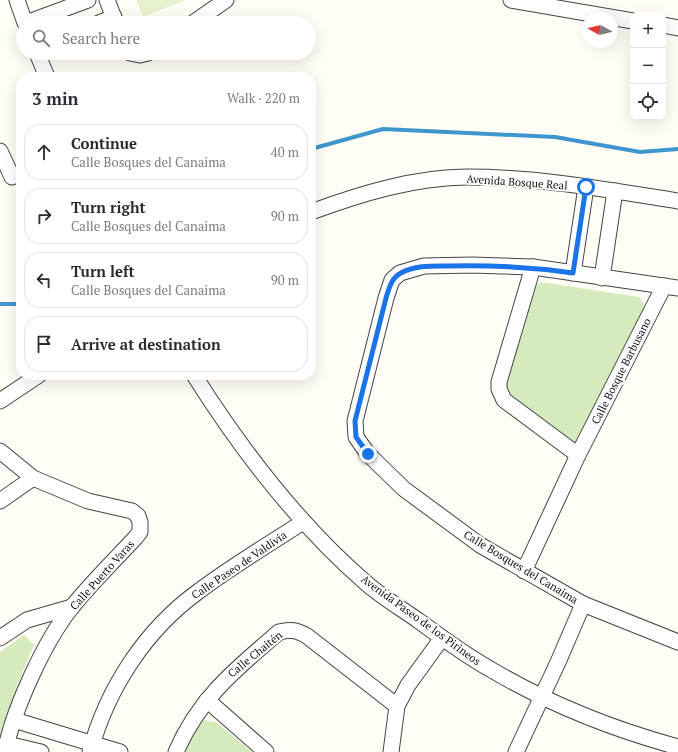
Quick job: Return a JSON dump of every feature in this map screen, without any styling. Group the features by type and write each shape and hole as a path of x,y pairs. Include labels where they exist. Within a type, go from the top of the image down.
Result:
{"street":[{"path":"16,0 22,16"},
{"path":"44,16 88,0"},
{"path":"107,0 113,16"},
{"path":"202,16 226,0"},
{"path":"511,0 577,6 630,20"},
{"path":"666,26 678,28"},
{"path":"40,60 44,72"},
{"path":"0,151 11,178"},
{"name":"Avenida Bosque Real","path":"316,210 378,190 421,182 466,177 513,179 586,187 678,200"},
{"path":"573,273 586,187"},
{"path":"602,278 615,191"},
{"name":"Calle Bosques del Canaima","path":"671,287 533,267 472,265 424,266 400,273 392,280 386,298 355,421 355,430 356,437 362,448 404,489 480,544 583,604 678,642"},
{"path":"533,267 499,382 499,389 504,400 578,455"},
{"name":"Calle Bosque Barbusano","path":"524,571 578,455 671,287"},
{"path":"0,401 32,380"},
{"name":"Avenida Paseo de los Pirineos","path":"197,380 226,426 258,468 303,522 366,584 488,669 540,697 573,712 643,738 678,747"},
{"name":"Calle Puerto Varas","path":"0,451 33,478 88,501 132,510 138,516 140,522 140,532 136,538 72,607 37,665 14,720 6,748"},
{"path":"0,501 33,478"},
{"name":"Calle Paseo de Valdivia","path":"91,748 107,705 122,675 146,641 198,591 303,522"},
{"path":"516,752 540,697 559,660 583,604"},
{"path":"0,638 27,620 72,607"},
{"name":"Calle Chaitén","path":"176,752 183,735 207,700 222,682 279,632 294,630 307,636 397,706"},
{"path":"391,752 397,706 408,685 442,638"},
{"path":"207,700 266,752"},
{"path":"14,720 91,748 120,752"},
{"path":"6,748 41,752"}],"green space":[{"path":"136,0 186,0 146,16 143,16"},
{"path":"541,282 639,297 645,307 579,443 570,445 514,403 507,392 507,381 536,286"},
{"path":"24,635 34,645 18,683 0,734 0,652"},
{"path":"202,720 216,722 252,752 184,752"}],"waterway":[{"path":"316,148 383,129 555,137 640,152 678,149"},
{"path":"0,304 16,304"}],"route":[{"path":"368,454 362,448 356,437 355,421 386,298 392,280 400,273 424,266 472,265 533,267 573,273 586,187"}]}
